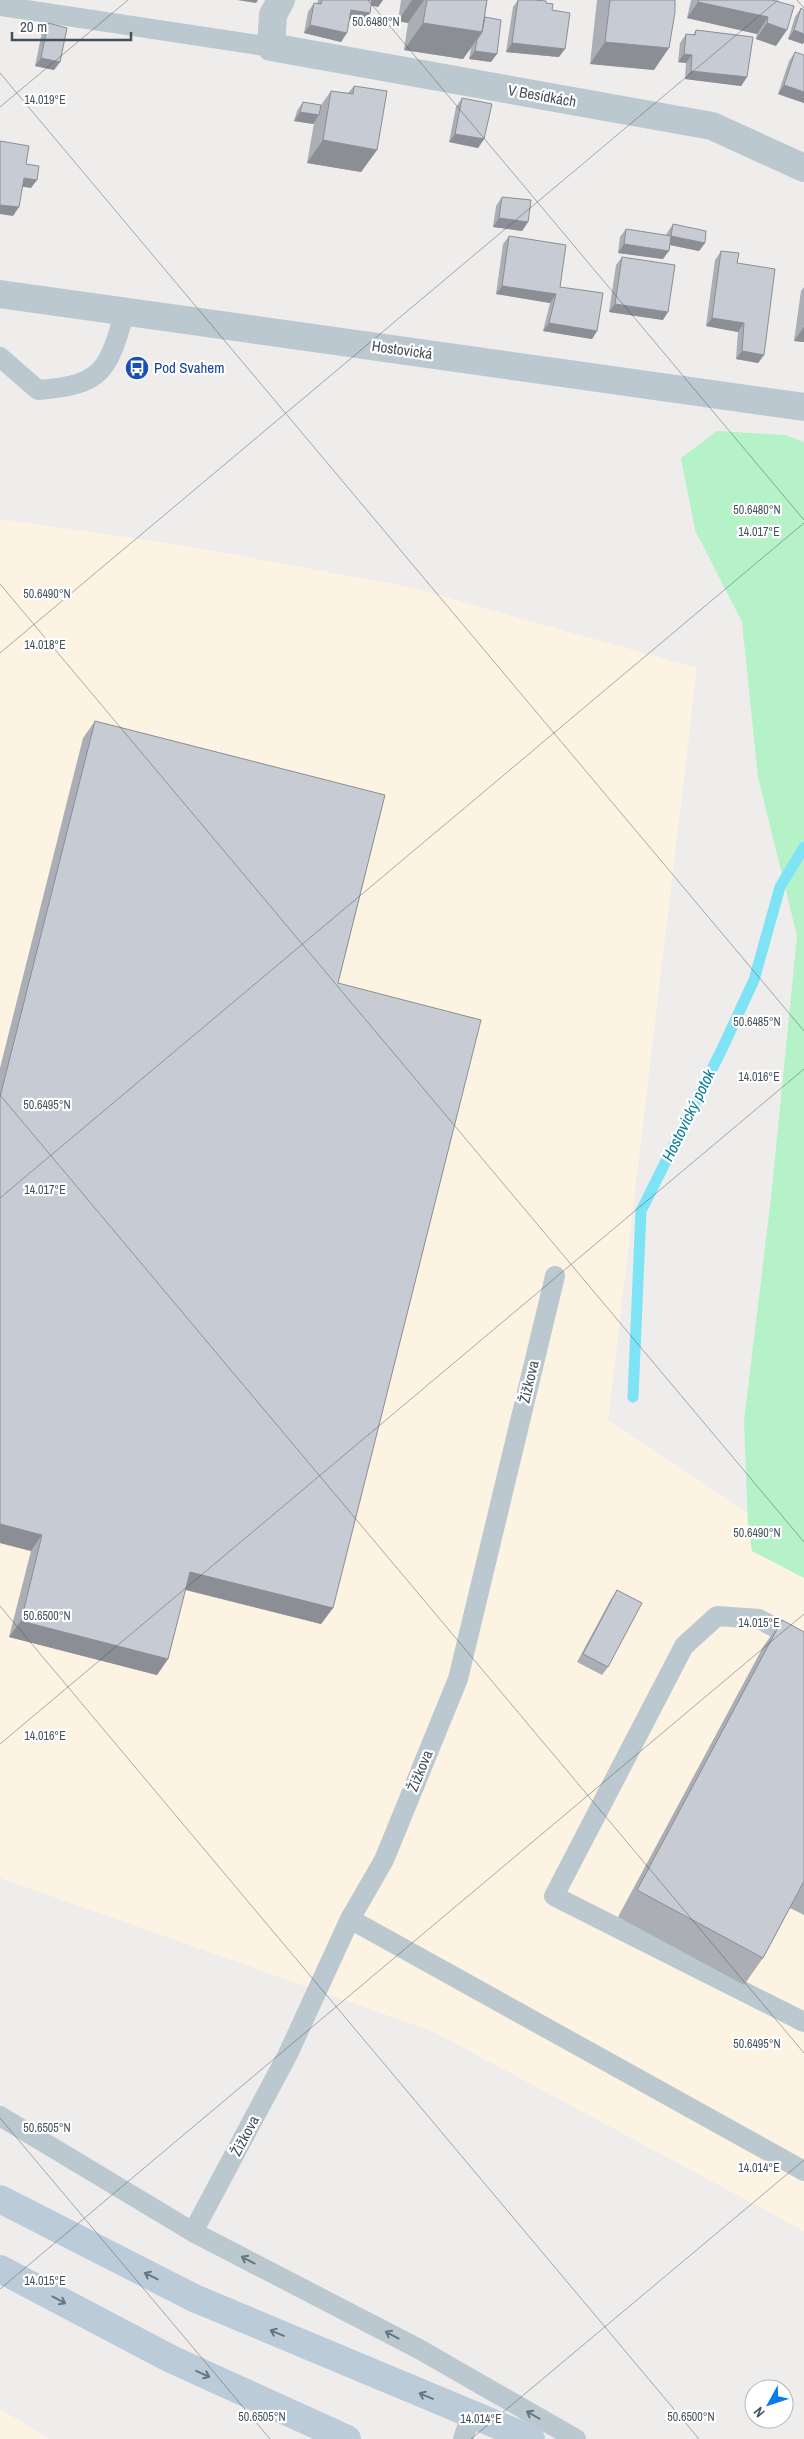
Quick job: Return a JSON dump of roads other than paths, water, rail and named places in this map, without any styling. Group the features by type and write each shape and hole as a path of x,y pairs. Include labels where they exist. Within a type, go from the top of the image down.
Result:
{"main road":[{"path":"0,2199 194,2298 467,2427 531,2439"},
{"path":"0,2269 171,2359 347,2439"}],"street":[{"path":"271,48 274,15 281,0"},
{"name":"V Besídkách","path":"271,48 712,126 804,168"},
{"name":"Hostovická","path":"0,294 804,407"}],"lane":[{"name":"V Besídkách","path":"0,6 271,48"},
{"path":"0,357 38,390 71,387 95,376 113,352 125,311"},
{"name":"Žižkova","path":"193,2232 288,2054 350,1919 384,1860 458,1679 555,1276"},
{"path":"804,1643 759,1619 716,1616 684,1646 554,1896 804,2022"},
{"path":"350,1919 804,2171"},
{"path":"0,2116 193,2232 419,2349 576,2439"}],"waterway":[{"name":"Hostovický potok","path":"633,1397 641,1211 722,1049 754,980 780,887 804,847"}],"place":[{"name":"Pod Svahem","path":"137,368"}]}
